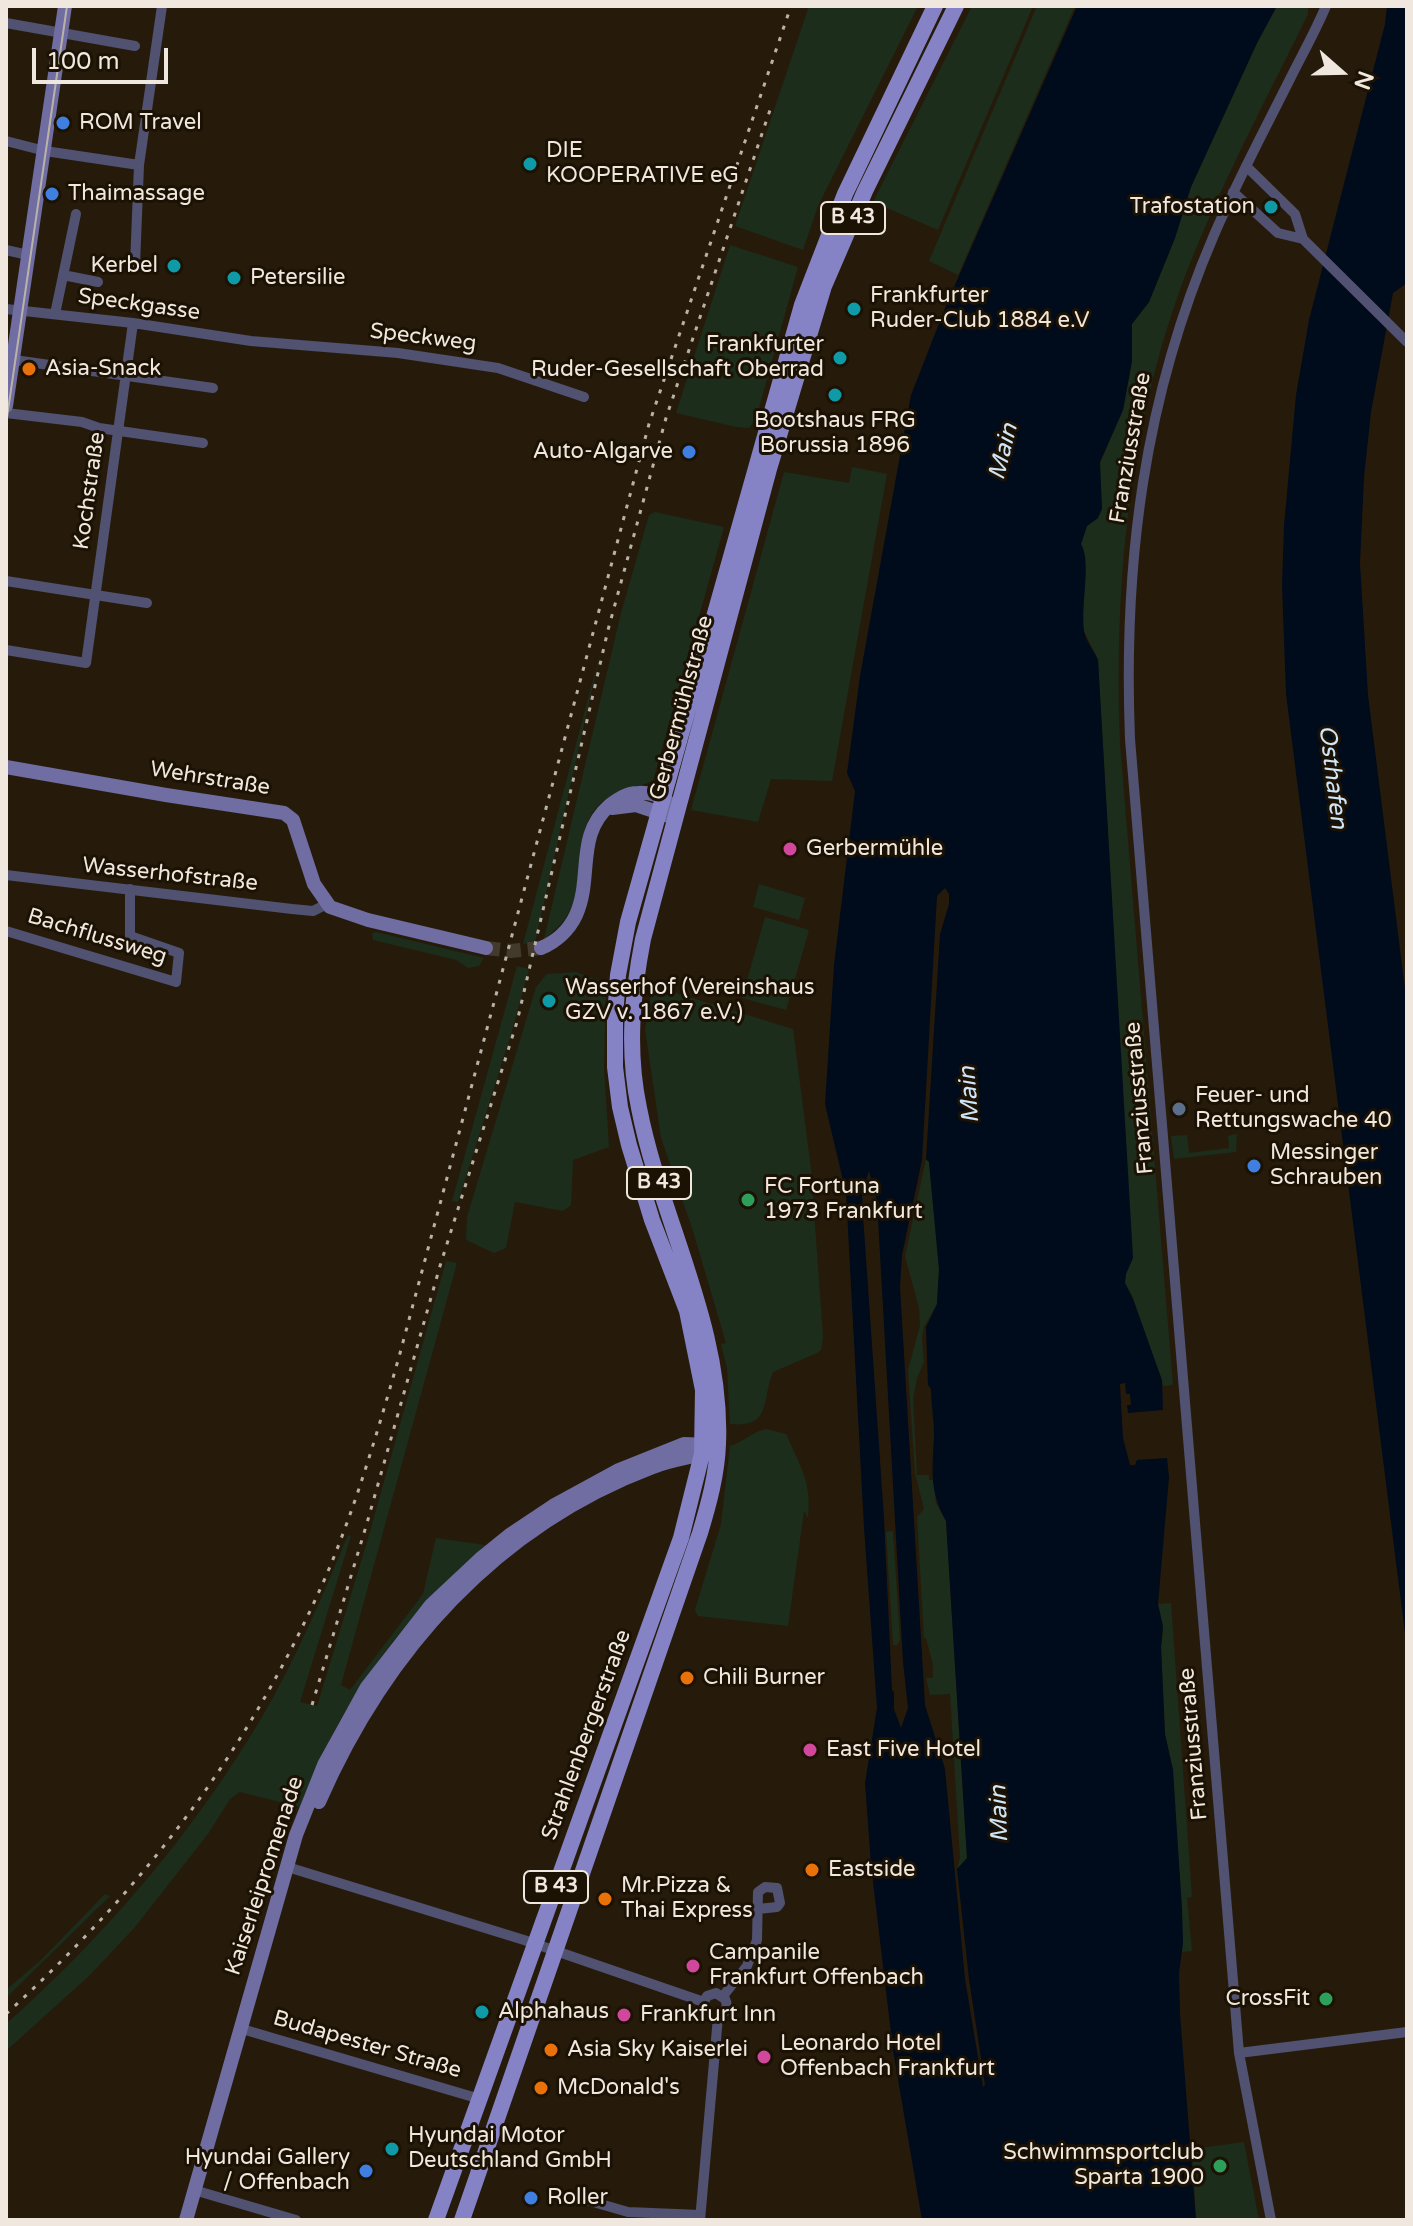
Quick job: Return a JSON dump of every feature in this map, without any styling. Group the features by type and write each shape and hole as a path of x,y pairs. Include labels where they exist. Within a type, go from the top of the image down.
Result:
{"main road":[{"path":"6,406 14,360 14,310 28,255 65,6"},
{"name":"Gerbermühlstraße","path":"708,1448 703,1390 693,1332 652,1220 629,1145 615,1067 616,994 623,948 666,810 770,439 802,305 827,235 935,6"},
{"name":"Gerbermühlstraße","path":"770,439 841,244 956,6"},
{"name":"Wehrstraße","path":"6,767 288,814 293,820 314,884 327,904"},
{"path":"541,948 563,933 576,914 583,890 589,835 604,811 628,805 666,810"},
{"path":"327,904 341,913 486,948"},
{"name":"Kaiserleipromenade","path":"186,2220 242,2029 252,2011 290,1868 345,1743 392,1670 437,1614 491,1563 541,1525 624,1479 708,1448"},
{"name":"Strahlenbergerstraße","path":"436,2220 681,1538 708,1448"},
{"name":"Strahlenbergerstraße","path":"462,2220 700,1533 715,1478 708,1448"},
{"path":"480,2099 493,2105 499,2119"}],"street":[{"path":"135,265 139,165 162,6"},
{"name":"Franziusstraße","path":"1271,2220 1239,2053 1131,754 1128,657 1136,529 1155,413 1184,309 1233,192 1250,169 1326,6"},
{"path":"6,23 135,46"},
{"path":"6,141 43,151 139,165"},
{"path":"1250,169 1295,214 1303,239 1407,342"},
{"path":"1233,192 1278,233 1303,239"},
{"path":"55,314 76,214"},
{"path":"6,250 28,255"},
{"path":"63,275 98,282"},
{"name":"Speckgasse","path":"14,310 133,323 251,341"},
{"name":"Kochstraße","path":"6,650 86,663 133,323"},
{"name":"Speckweg","path":"251,341 398,353 498,368 584,397"},
{"path":"14,360 213,388"},
{"path":"6,413 82,422 119,431 203,443"},
{"path":"6,581 147,603"},
{"name":"Wasserhofstraße","path":"6,875 313,911 327,904"},
{"name":"Bachflussweg","path":"6,931 176,982 179,953 130,936 130,889"},
{"path":"290,1868 556,1950 704,2002"},
{"path":"723,1996 747,1966 754,1949 758,1909"},
{"path":"704,2002 712,1994 723,1996"},
{"path":"704,2002 707,2014 718,2017 725,2013 727,2006 723,1996"},
{"path":"583,2199 628,2212 700,2218 718,2017"},
{"name":"Budapester Straße","path":"242,2029 480,2099"},
{"path":"1239,2053 1407,2032"},
{"path":"194,2190 296,2220"}],"green space":[{"path":"809,6 918,6 818,206 803,250 735,226"},
{"path":"972,6 1033,6 938,230 873,202"},
{"path":"1037,6 1075,6 958,275 929,261"},
{"path":"1277,6 1308,6 1308,14 1221,191 1176,301 1159,354 1135,464 1122,576 1120,744 1173,1385 1163,1386 1132,1295 1125,1283 1113,923 1098,660 1084,631 1081,544 1087,526 1098,518 1100,463 1123,410 1132,361 1132,324 1149,302 1175,238 1191,187"},
{"path":"730,245 798,267 756,419 749,428 676,413"},
{"path":"852,467 887,474 832,781 771,779 758,822 691,810 784,472 849,483"},
{"path":"655,512 724,527 653,781 613,794 592,814 582,841 575,898 564,920 544,939 621,613 649,515"},
{"path":"601,650 535,942 523,944"},
{"path":"759,884 805,898 799,920 753,907"},
{"path":"765,917 809,930 786,1010 742,998"},
{"path":"372,933 484,958 479,966 468,968 456,960 373,940"},
{"path":"517,966 529,969 512,1031 458,1202 452,1201"},
{"path":"576,972 606,983 604,1067 609,1147 573,1160 571,1205 563,1211 515,1202 506,1248 494,1253 466,1240 467,1217 536,987 547,974"},
{"name":"FC Fortuna 1973 Frankfurt","path":"653,986 793,1029 811,1169 823,1337 821,1350 817,1353 773,1372 763,1410 753,1422 730,1424 727,1368 721,1344 726,1343 661,1138 645,1029"},
{"path":"1237,1134 1236,1152 1174,1159 1171,1136 1187,1135 1189,1153 1229,1148 1228,1136"},
{"path":"926,1159 929,1162 939,1269 937,1304 924,1327 924,1362 913,1399 917,1475 929,1475 929,1480 933,1480 936,1503 946,1521 967,1858 957,1869 960,1858 950,1694 930,1695 926,1678 933,1678 933,1665 924,1638 917,1517 924,1509 915,1473 908,1370 920,1326 919,1308 905,1256"},
{"path":"446,1261 457,1263 341,1685 350,1690 423,1594 436,1538 485,1545 425,1604 376,1664 335,1730 300,1807 240,1792 230,1799 208,1834 135,1927 91,1974 6,2051 6,2024 113,1918 177,1841 236,1760 286,1673 348,1535 351,1536 300,1702 317,1706"},
{"path":"766,1429 786,1434 804,1474 808,1494 808,1518 804,1511 788,1626 698,1616 695,1610 721,1524 730,1446"},
{"path":"893,1531 900,1640 897,1645 893,1645 886,1532"},
{"path":"1171,1603 1192,1897 1187,1898 1192,1951 1182,1952 1173,1770 1165,1734 1163,1632 1158,1604"},
{"path":"105,1894 110,1896 6,1998 6,1990 41,1960"},
{"name":"Schwimmsportclub Sparta 1900","path":"1244,2142 1259,2220 1196,2220 1192,2149"}],"water":[{"name":"Main","path":"1077,6 1277,6 1191,187 1175,238 1149,302 1132,324 1132,361 1123,410 1100,462 1102,509 1098,518 1087,526 1081,544 1086,562 1084,631 1098,660 1133,1258 1125,1283 1162,1380 1163,1410 1128,1413 1130,1394 1126,1394 1125,1383 1120,1384 1123,1438 1130,1465 1135,1465 1137,1460 1167,1458 1169,1477 1158,1604 1163,1626 1165,1734 1173,1770 1182,1909 1180,2014 1196,2220 922,2220 893,2050 871,1865 865,1783 877,1708 846,1193 825,1104 834,965 855,791 847,773 860,676 911,395 947,303","holes":["945,888 949,894 949,904 940,934 926,1159 929,1162 939,1269 937,1304 926,1327 928,1385 931,1389 934,1428 933,1478 936,1499 946,1521 967,1858 957,1869 983,2087 965,1979 945,1769 925,1705 900,1287 902,1255 922,1160 937,896","869,1171 877,1201 908,1708 901,1728 894,1709 892,1690 884,1518 863,1215 862,1193"]},
{"name":"Osthafen","path":"1387,6 1407,6 1407,283 1393,293 1371,412 1360,563 1368,695 1407,1005 1407,1649 1286,694 1282,586 1284,525 1296,395 1309,320"}],"tunnel":[{"path":"486,948 511,951 541,948"}],"tram line":[{"path":"6,424 67,6"}],"railway":[{"path":"6,2014 104,1916 190,1812 263,1700 296,1639 337,1549 366,1468 399,1357 649,424 791,6"},
{"path":"312,1705 440,1266 517,1022 608,630 666,418 770,110"}],"place":[{"name":"ROM Travel","path":"63,123"},
{"name":"DIE KOOPERATIVE eG","path":"530,164"},
{"name":"Thaimassage","path":"52,194"},
{"name":"Trafostation","path":"1271,207"},
{"name":"Kerbel","path":"174,266"},
{"name":"Petersilie","path":"234,278"},
{"name":"Frankfurter Ruder-Club 1884 e.V","path":"854,309"},
{"name":"Frankfurter Ruder-Gesellschaft Oberrad","path":"840,358"},
{"name":"Asia-Snack","path":"29,369"},
{"name":"Bootshaus FRG Borussia 1896","path":"835,395"},
{"name":"Auto-Algarve","path":"689,452"},
{"name":"Gerbermühle","path":"790,849"},
{"name":"Wasserhof (Vereinshaus GZV v. 1867 e.V.)","path":"549,1001"},
{"name":"Feuer- und Rettungswache 40","path":"1179,1109"},
{"name":"Messinger Schrauben","path":"1254,1166"},
{"name":"FC Fortuna 1973 Frankfurt","path":"748,1200"},
{"name":"Chili Burner","path":"687,1678"},
{"name":"East Five Hotel","path":"810,1750"},
{"name":"Eastside","path":"812,1870"},
{"name":"Mr.Pizza & Thai Express","path":"605,1899"},
{"name":"Campanile Frankfurt Offenbach","path":"693,1966"},
{"name":"CrossFit","path":"1326,1999"},
{"name":"Alphahaus","path":"482,2012"},
{"name":"Frankfurt Inn","path":"624,2015"},
{"name":"Asia Sky Kaiserlei","path":"551,2050"},
{"name":"Leonardo Hotel Offenbach Frankfurt","path":"764,2057"},
{"name":"McDonald's","path":"541,2088"},
{"name":"Hyundai Motor Deutschland GmbH","path":"392,2149"},
{"name":"Schwimmsportclub Sparta 1900","path":"1220,2166"},
{"name":"Hyundai Gallery / Offenbach","path":"366,2171"},
{"name":"Roller","path":"531,2198"}]}
